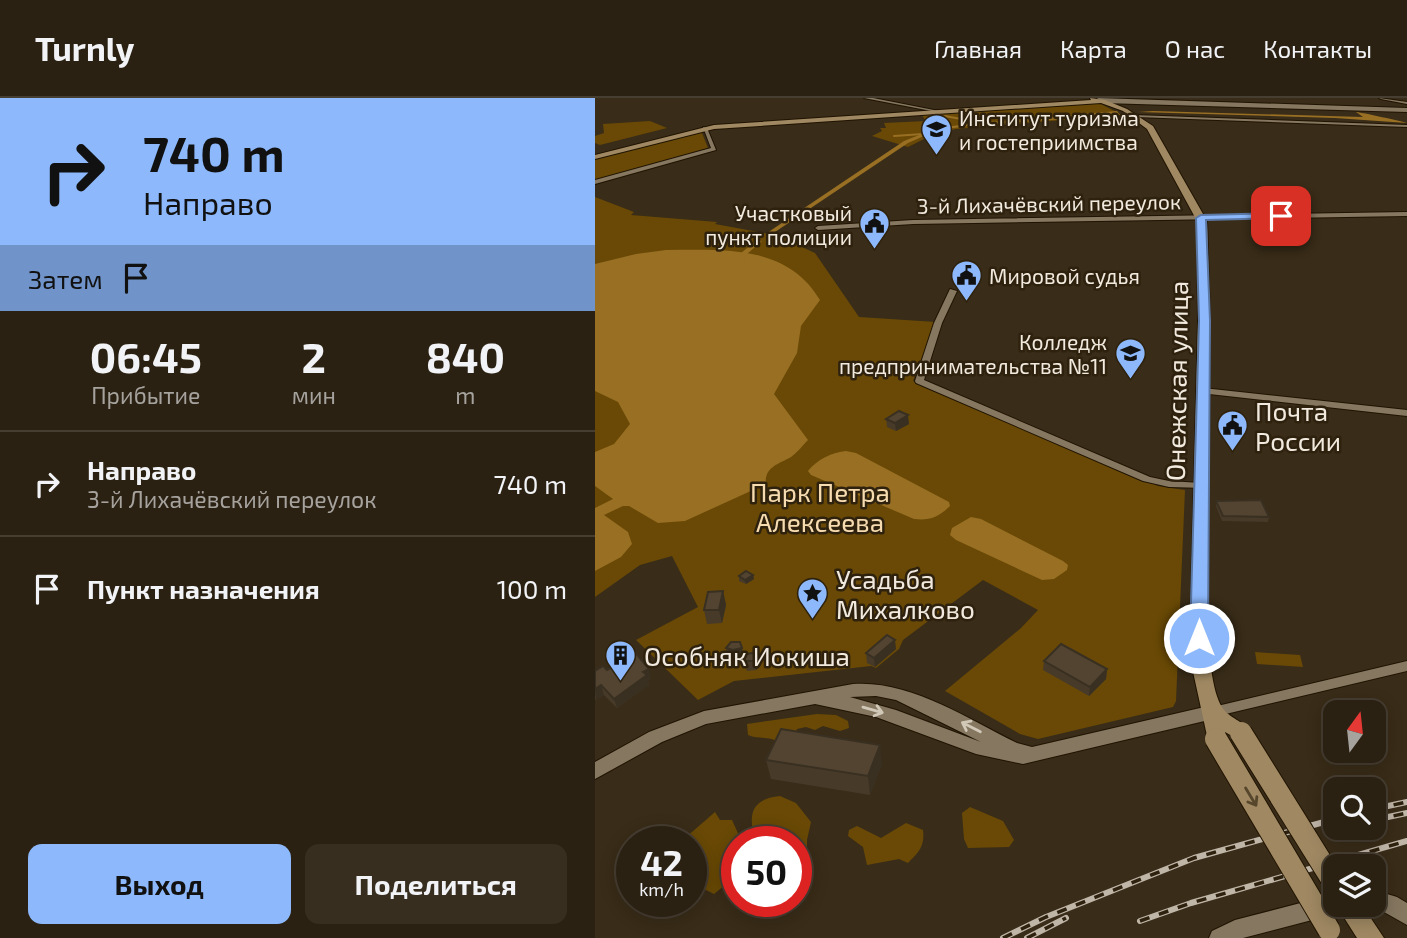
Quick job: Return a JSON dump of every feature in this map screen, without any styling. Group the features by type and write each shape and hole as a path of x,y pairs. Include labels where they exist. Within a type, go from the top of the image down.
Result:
{"main road":[{"name":"Онежская улица","path":"1093,98 1102,99 1136,116 1150,128 1201,218 1204,321 1199,647 1205,690 1213,712 1216,739 1332,935"},
{"path":"595,157 705,128 1102,99"},
{"path":"1213,712 1241,733 1323,865"}],"street":[{"path":"866,98 942,112"},
{"path":"1381,98 1407,103"},
{"path":"1102,99 1407,110"},
{"path":"1136,116 1407,126"},
{"path":"595,182 714,149 705,128"},
{"path":"1392,214 1407,209"},
{"name":"3-й Лихачёвский переулок","path":"818,228 913,222 1407,214"},
{"path":"953,291 940,312 939,325 919,381 1147,479 1169,484 1201,486"},
{"path":"1203,391 1407,413"},
{"path":"595,771 641,743 683,724 722,713 806,700 838,701 878,711 996,754 1033,755 1407,666"},
{"path":"1386,903 1407,915"},
{"path":"1220,938 1235,930 1323,907"}],"green space":[{"path":"1101,104 1122,115 956,129 934,134 908,147 872,136 882,131 880,128 886,128 884,123 926,121 921,114"},
{"path":"650,121 667,128 600,145 595,143 595,136 604,133 603,124"},
{"path":"702,133 708,148 595,181 595,158"},
{"name":"Парк Петра Алексеева","path":"595,197 634,212 631,215 717,222 715,224 791,238 789,241 815,253 859,317 936,322 913,381 1158,486 1185,490 1176,701 1173,707 1038,739 1020,734 945,691 1021,628 1038,610 983,580 903,640 899,649 876,668 871,666 734,681 698,700 636,640 698,607 672,556 640,565 595,597"},
{"path":"1255,652 1300,655 1303,667 1257,664"},
{"path":"817,714 836,715 848,721 849,728 840,731 823,726 815,730 806,727 797,729 795,736 781,744 748,735 747,724"},
{"path":"780,796 796,803 811,822 810,826 752,826 753,811 762,801"},
{"path":"970,807 1003,821 1014,840 1009,847 968,848 964,839 962,813"},
{"path":"715,812 720,820 732,820 735,826 721,826 721,888 714,894 707,890 707,826 698,826"},
{"path":"906,823 923,830 920,848 908,863 899,859 867,865 863,847 848,836 849,830 857,826 881,838"}],"shaded area":[{"path":"1138,112 1363,117 1356,112 1407,123"},
{"path":"666,250 731,251 772,260 790,269 806,282 820,300 801,326 797,353 774,394 808,440 793,455 770,470 766,484 685,521 658,523 629,506 604,515 628,532 632,544 621,557 595,571 595,508 613,499 595,486 595,452 614,444 630,424 618,402 595,391 595,264"},
{"path":"846,451 856,453 949,502 950,506 933,517 914,519 811,475 808,471 825,457"},
{"path":"971,517 981,519 1063,561 1068,565 1067,570 1054,579 1042,580 950,535 952,528"}],"building":[{"path":"899,411 908,415 895,423 886,419"},
{"path":"1261,500 1269,517 1223,516 1216,501"},
{"path":"746,571 753,575 745,580 739,576"},
{"path":"723,591 719,610 704,610 708,592"},
{"path":"887,635 895,640 874,658 866,653"},
{"path":"731,642 740,642 742,648 726,648"},
{"path":"1061,644 1107,669 1090,687 1044,661"},
{"name":"Особняк Иокиша","path":"625,646 631,652 634,651 649,669 643,672 647,675 614,699 601,685 595,689 595,671 603,666 607,670 620,663 611,654"},
{"path":"743,655 759,655 754,661 745,661"},
{"path":"781,729 880,745 868,776 766,760"}],"waterway":[{"path":"983,123 1117,113"},
{"path":"934,114 983,123"},
{"path":"770,233 906,142 937,129 983,123"},
{"path":"894,136 923,134"},
{"path":"741,265 744,253 759,241"}],"railway":[{"path":"1386,806 1407,802"},
{"path":"1386,817 1407,813"},
{"path":"1003,938 1046,917 1194,858 1323,822"},
{"path":"1140,921 1191,903 1407,841"},
{"path":"1027,938 1066,918"}],"place":[{"name":"Институт туризма и гостеприимства","path":"936,156"},
{"name":"Участковый пункт полиции","path":"875,251"},
{"name":"Мировой судья","path":"966,302"},
{"name":"Колледж предпринимательства №11","path":"1130,380"},
{"name":"Почта России","path":"1232,452"},
{"name":"Усадьба Михалково","path":"813,620"},
{"name":"Особняк Иокиша","path":"621,682"}],"route":[{"path":"1199,638 1204,321 1201,218 1281,216"}]}
